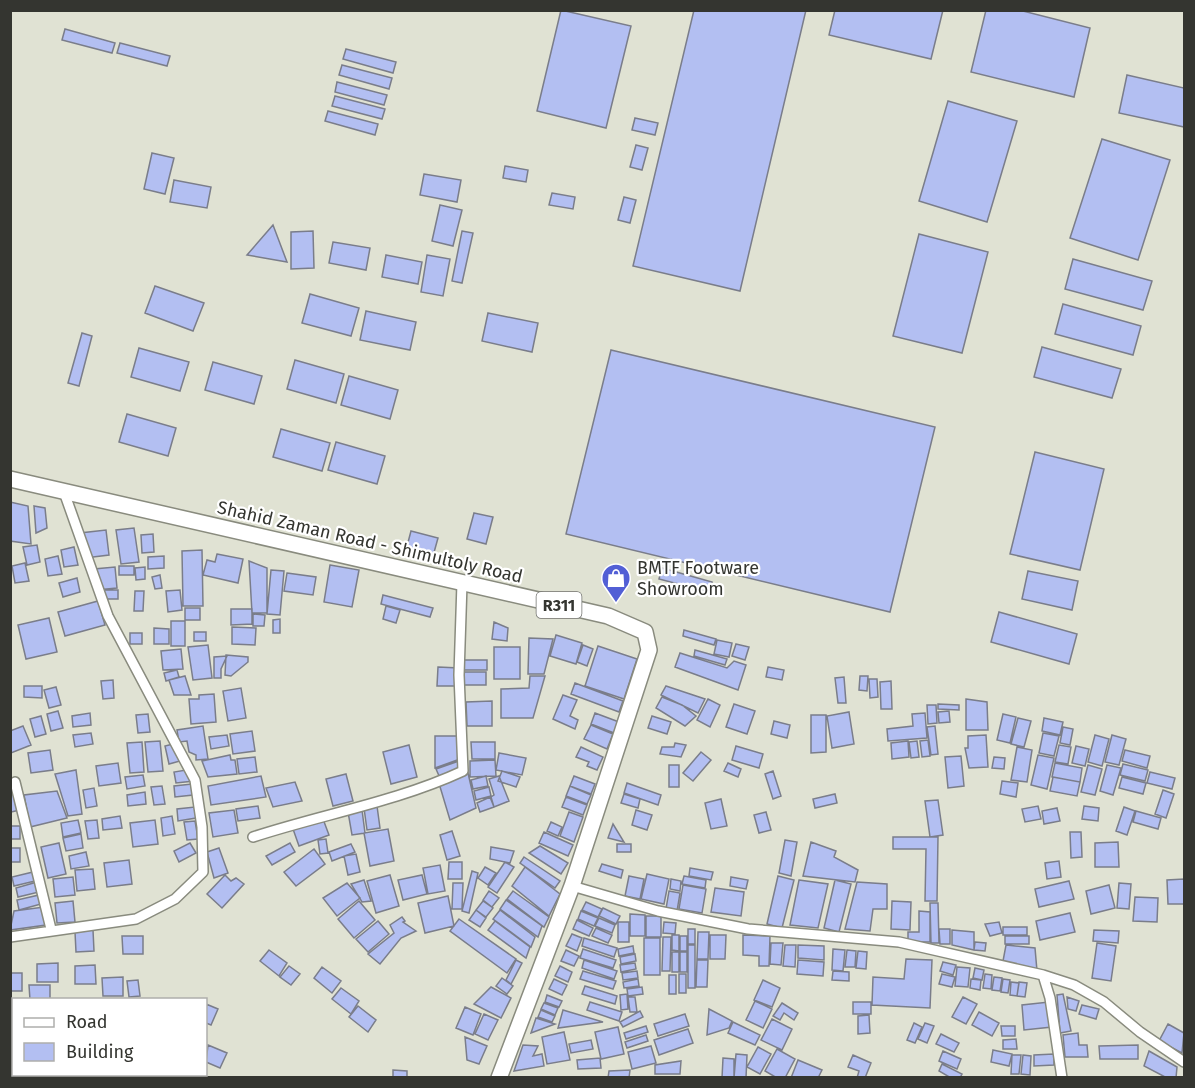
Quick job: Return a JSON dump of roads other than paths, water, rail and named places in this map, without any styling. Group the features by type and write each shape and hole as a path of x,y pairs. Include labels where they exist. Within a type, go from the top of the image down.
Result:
{"main road":[{"name":"Shahid Zaman Road - Shimultoly Road","path":"10,479 624,621 645,632 649,650 572,885 498,1077"}],"street":[{"path":"10,937 51,929 136,919 175,899 203,872 202,827 195,780 108,616 64,492"},
{"path":"253,837 311,818 427,788 463,771 459,675 462,583"},
{"path":"15,782 51,929"},
{"path":"572,885 658,911 748,929 899,942 1043,975 1074,985 1104,1002 1140,1032 1185,1062"},
{"path":"1043,975 1050,998 1062,1077"}],"place":[{"name":"BMTF Footware Showroom","path":"616,604"}]}
